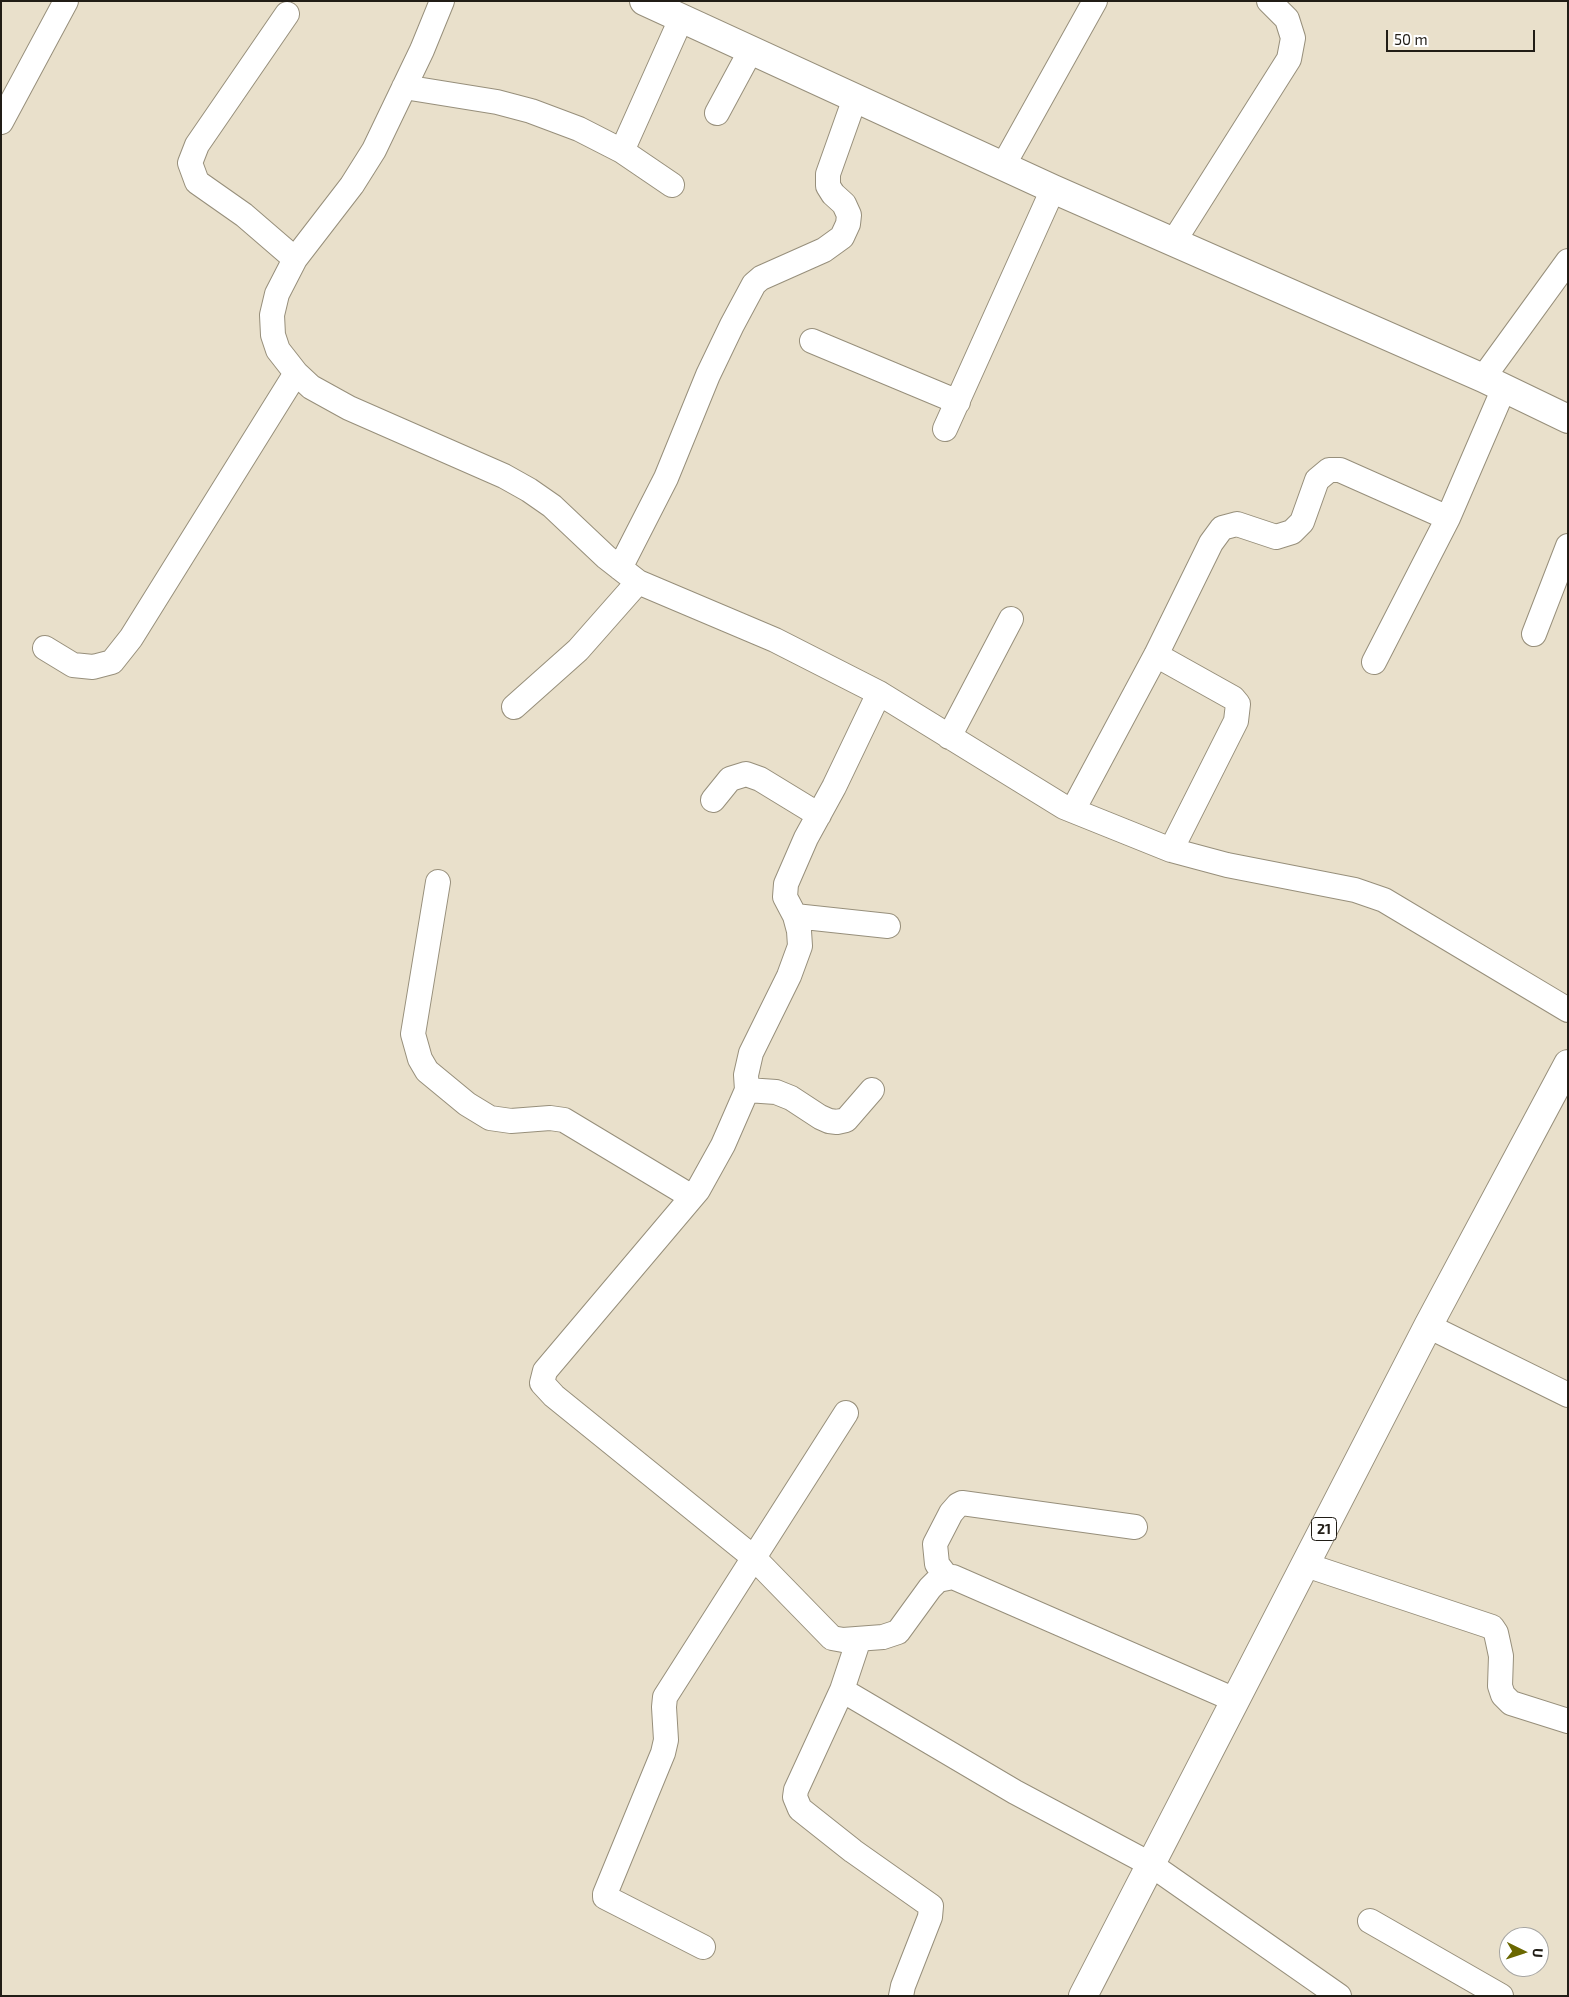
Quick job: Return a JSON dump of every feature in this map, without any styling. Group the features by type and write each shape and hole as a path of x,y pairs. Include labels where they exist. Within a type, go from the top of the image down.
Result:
{"main road":[{"path":"644,1 1003,166 1174,240 1493,383 1568,419"},
{"name":"21","path":"1083,1996 1428,1326 1568,1064"}],"street":[{"path":"1,122 66,1"},
{"path":"442,1 374,150 352,185 295,258 277,294 272,315 273,336 278,350 296,373 311,387 349,408 504,476 552,506 606,557 629,575 775,640 879,693 1064,807 1171,850 1227,865 1355,890 1384,900 1568,1010"},
{"path":"1003,166 1095,1"},
{"path":"1174,240 1289,59 1293,38 1287,19 1269,1"},
{"path":"287,14 197,145 190,163 197,182 244,215 295,258"},
{"path":"622,151 682,19"},
{"path":"717,113 751,50"},
{"path":"404,87 497,102 531,111 579,129 622,151 672,185"},
{"path":"514,707 578,650 629,575 708,375 754,284 761,278 824,250 842,237 848,224 849,215 844,204 833,194 828,186 828,174 855,98"},
{"path":"945,429 1052,188"},
{"path":"1374,662 1448,518 1493,383 1568,261"},
{"path":"812,341 958,402"},
{"path":"45,648 73,665 93,666 112,662 131,638 296,373"},
{"path":"1073,810 1156,655 1211,543 1222,528 1237,524 1276,537 1292,532 1302,522 1317,480 1329,470 1340,470 1448,518"},
{"path":"1534,634 1568,546"},
{"path":"949,737 1010,619"},
{"path":"1156,655 1233,698 1238,704 1236,721 1171,850"},
{"path":"879,693 834,787 806,838 786,884 785,897 795,916 800,946 797,958 751,1053 746,1075 746,1090 722,1145 692,1198 545,1371 542,1383 554,1396 754,1557 832,1638 843,1640 882,1637 898,1632 938,1580 946,1577 960,1579 1235,1700"},
{"path":"713,800 730,779 746,774 760,779 819,815"},
{"path":"438,882 414,1034 420,1059 427,1071 467,1104 490,1118 511,1121 550,1118 564,1120 692,1198"},
{"path":"795,916 888,926"},
{"path":"746,1090 776,1092 791,1098 828,1121 837,1122 846,1120 872,1090"},
{"path":"1428,1326 1568,1394"},
{"path":"703,1948 605,1897 605,1894 663,1753 666,1740 665,1697 846,1413"},
{"path":"946,1577 937,1564 935,1544 951,1513 962,1503 1134,1527"},
{"path":"1306,1565 1492,1627 1498,1642 1500,1686 1503,1695 1511,1703 1568,1721"},
{"path":"859,1639 842,1690 796,1790 795,1797 800,1810 853,1851 931,1906 930,1918 903,1986 901,1996"},
{"path":"842,1690 1015,1792 1150,1864 1339,1996"},
{"path":"1370,1921 1501,1996"}]}
